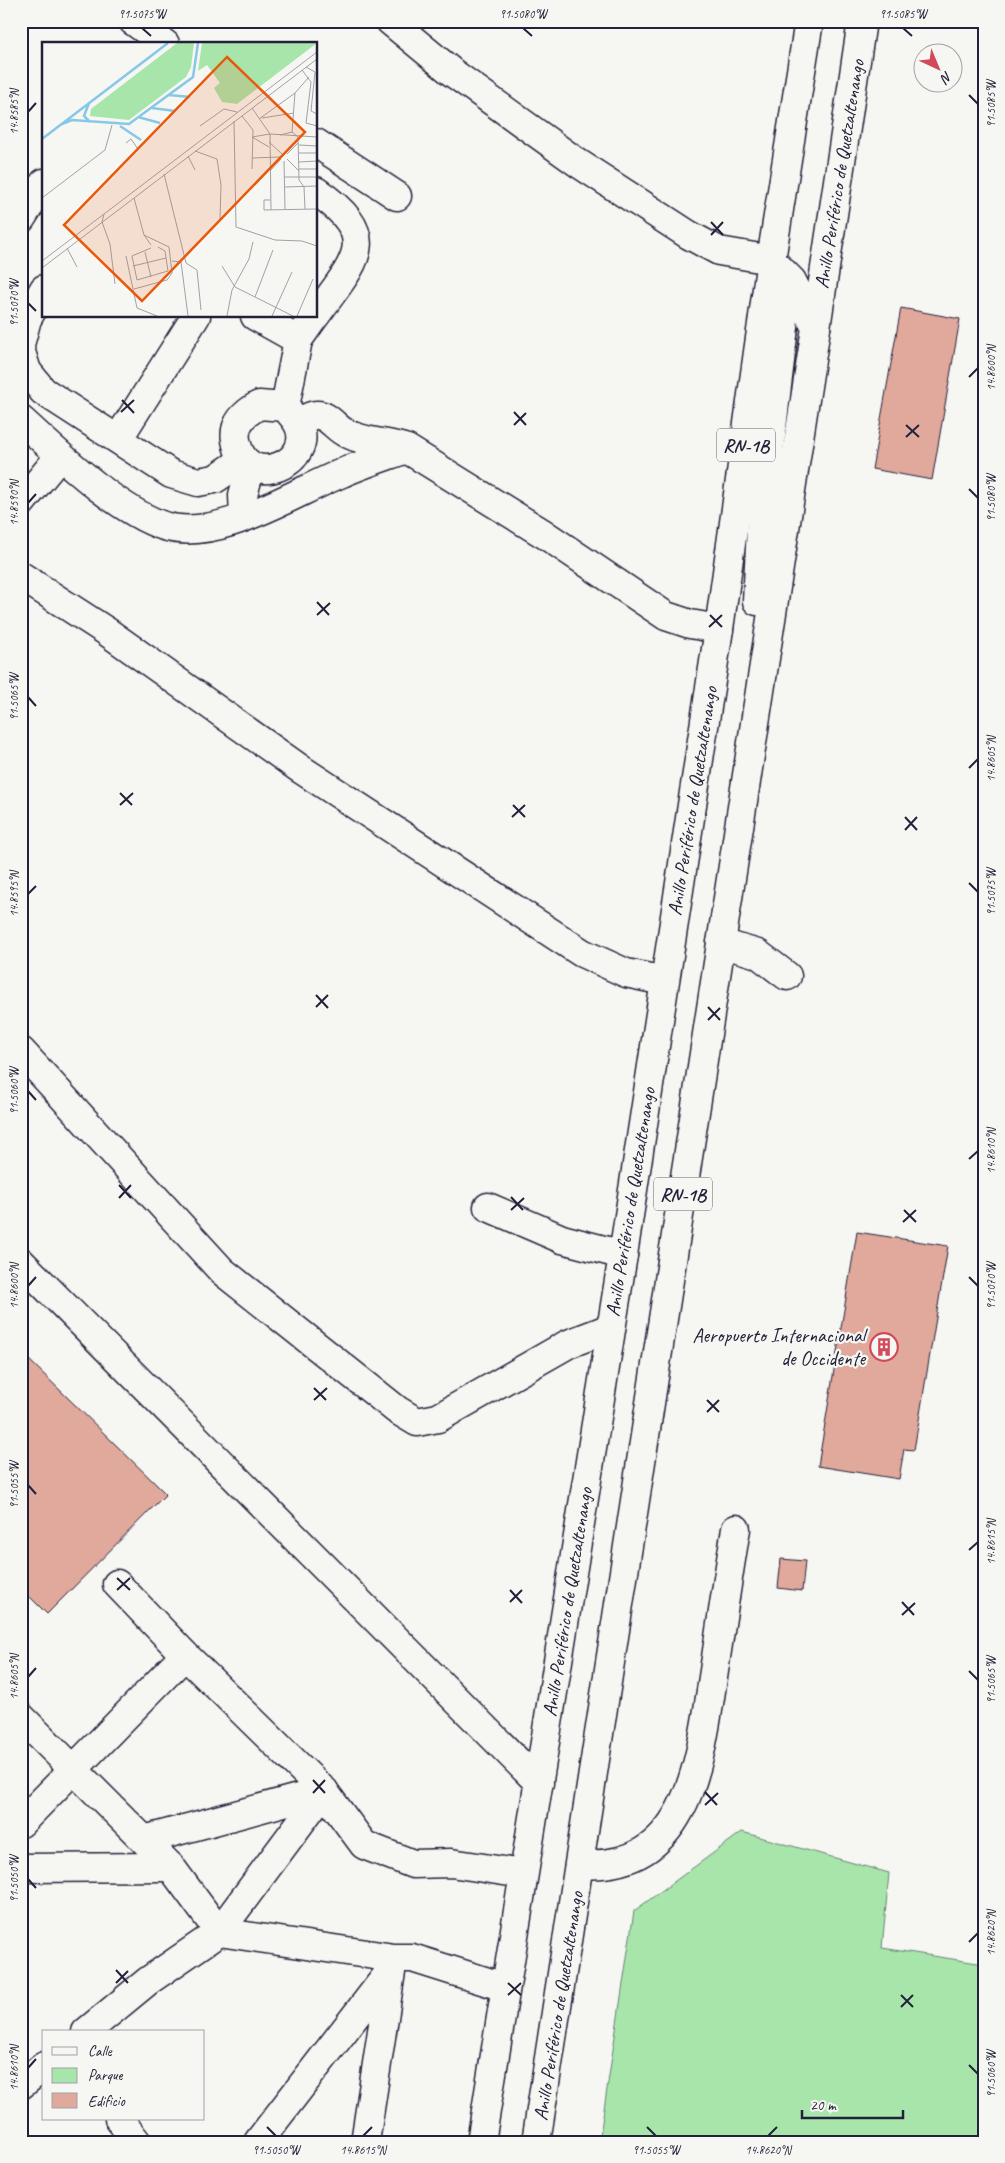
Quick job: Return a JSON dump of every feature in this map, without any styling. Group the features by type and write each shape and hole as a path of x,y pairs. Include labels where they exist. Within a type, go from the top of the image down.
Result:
{"main road":[{"path":"390,21 454,73 570,157 689,236 718,250 771,260 784,327 762,511 757,598 766,642"},
{"name":"Anillo Periférico de Quetzaltenango","path":"481,2142 504,1987 539,1783 623,1255 719,629 771,260 809,21"},
{"name":"Anillo Periférico de Quetzaltenango","path":"536,2142 862,21"},
{"path":"132,29 161,42"},
{"path":"318,144 397,196"},
{"path":"21,219 42,186"},
{"path":"318,193 349,218 358,238 358,250 318,313"},
{"name":"Anillo Periférico de Quetzaltenango","path":"771,260 792,282 816,328"},
{"path":"21,341 27,319 42,292"},
{"path":"118,439 195,318"},
{"path":"259,318 298,340"},
{"path":"314,318 298,340 292,415 301,438 296,453 286,465 271,470 247,463 238,452 235,433 243,415 259,405 292,415 323,416 343,432 357,439 407,449 544,534 666,616 690,624 719,629"},
{"path":"21,352 27,371 43,391 171,474 198,482 215,479 247,463"},
{"path":"21,420 60,456 141,516 165,526 190,529 219,526 342,473 407,449"},
{"path":"21,503 60,456"},
{"path":"244,516 243,495 247,463"},
{"path":"21,576 106,631 299,768 582,953 626,973 664,981"},
{"path":"721,943 758,954 787,976"},
{"path":"21,1050 222,1272 397,1410 417,1422 438,1418 568,1344 610,1328"},
{"path":"488,1207 562,1239 623,1255"},
{"path":"21,1262 539,1783"},
{"path":"580,1864 612,1864 631,1859 657,1840 686,1803 700,1756 736,1529"},
{"path":"117,1584 185,1655 324,1791 364,1845 413,1864 451,1863 523,1874"},
{"path":"21,1822 185,1655"},
{"path":"21,1717 171,1867 219,1932 393,1964 412,1958 504,1987"},
{"path":"144,1840 324,1791"},
{"path":"88,2030 148,1981 219,1932 324,1791"},
{"path":"21,1868 171,1867"},
{"path":"258,2142 393,1964"},
{"path":"365,2142 393,1964"},
{"path":"118,2030 148,1981"},
{"path":"21,2085 42,2068"},
{"path":"21,2090 42,2086"},
{"path":"120,2120 137,2142"}],"green space":[{"path":"742,1832 889,1873 882,1948 984,1964 984,2142 599,2142 634,1911"}],"building":[{"path":"901,308 960,319 932,480 872,469"},
{"name":"Aeropuerto Internacional de Occidente","path":"857,1232 948,1246 914,1450 904,1449 899,1479 818,1466"},
{"path":"21,1352 166,1494 47,1614 21,1588"},
{"path":"781,1559 805,1561 802,1591 778,1588"}],"place":[{"name":"Aeropuerto Internacional de Occidente","path":"884,1347"}]}
